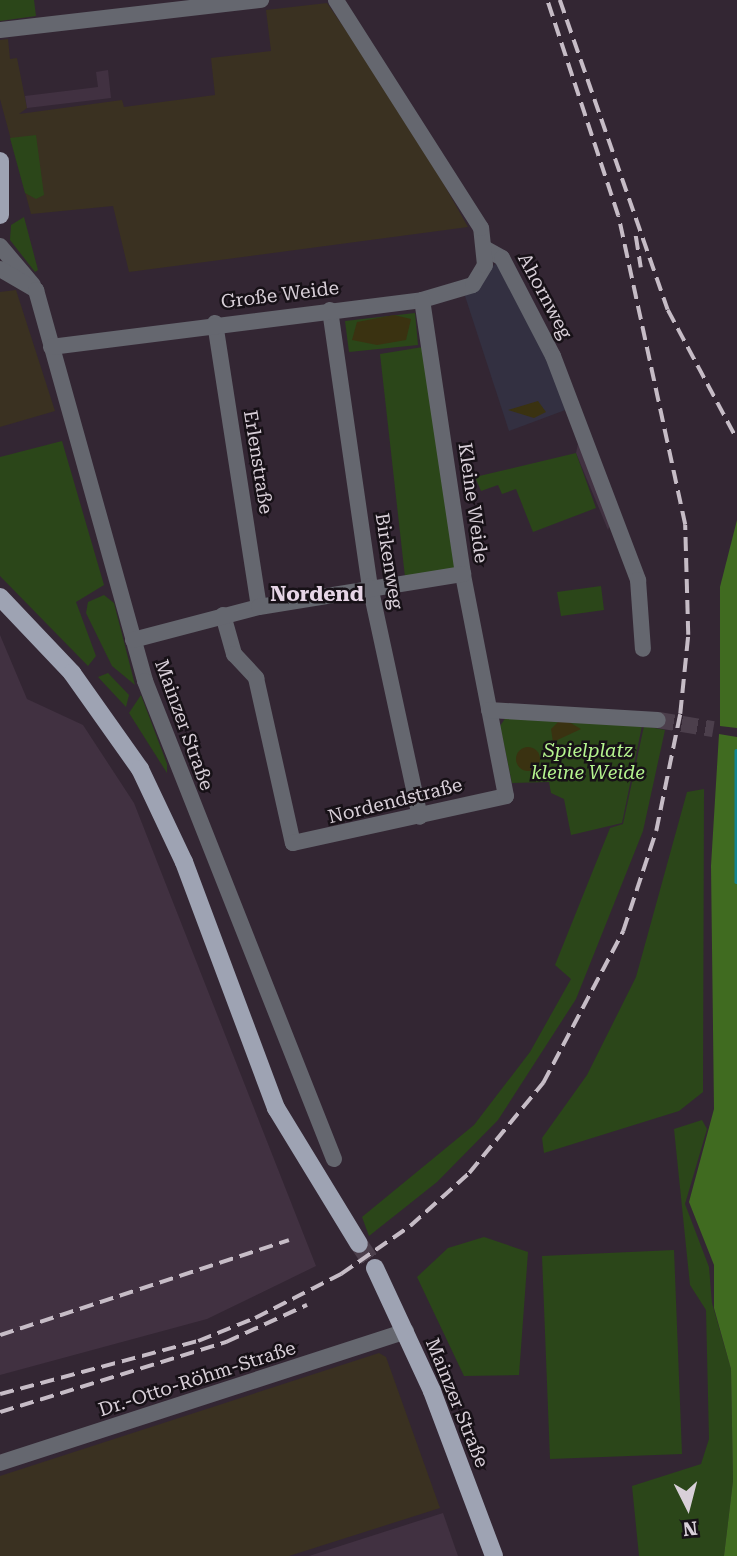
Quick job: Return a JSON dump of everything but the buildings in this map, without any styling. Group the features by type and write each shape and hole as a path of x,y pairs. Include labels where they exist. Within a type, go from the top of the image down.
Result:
{"main road":[{"path":"0,161 0,215"},
{"path":"0,597 72,673 140,769 184,862 276,1108 359,1244"},
{"name":"Mainzer Straße","path":"375,1268 406,1331 494,1556"}],"street":[{"path":"0,30 146,7 261,0"},
{"name":"Ahornweg","path":"336,0 459,191 486,249 502,258 553,356 638,580 643,649"},
{"name":"Mainzer Straße","path":"0,246 36,290 133,640 224,886 334,1159"},
{"name":"Große Weide","path":"51,347 215,323 422,300 474,285 486,249"},
{"path":"0,269 36,290"},
{"name":"Kleine Weide","path":"422,300 463,574 506,796"},
{"name":"Birkenweg","path":"330,310 370,586 420,817"},
{"name":"Erlenstraße","path":"215,323 259,607"},
{"path":"133,640 259,607 370,586 463,574"},
{"name":"Nordendstraße","path":"223,615 234,654 256,678 293,843 506,796"},
{"path":"489,710 658,720"},
{"name":"Dr.-Otto-Röhm-Straße","path":"0,1463 406,1331"}],"shaded area":[{"path":"327,3 407,119 468,227 129,272 113,206 31,214 0,99 0,40 8,39 10,59 17,58 27,108 19,114 122,100 124,107 215,95 211,58 271,51 266,10"},
{"path":"108,70 111,98 27,108 25,96 98,87 96,72"},
{"path":"497,262 519,291 568,409 509,431 465,296"},
{"path":"16,290 55,411 0,427 0,292"},
{"path":"580,434 612,518 608,530 576,453"},
{"path":"0,635 27,699 83,725 134,803 316,1266 207,1319 0,1375"},
{"path":"379,1353 386,1357 440,1508 289,1556 0,1556 0,1476"},
{"path":"443,1513 458,1556 309,1556"}],"green space":[{"path":"0,0 34,0 36,16 0,21"},
{"path":"36,135 44,195 36,199 25,193 10,138"},
{"path":"24,217 38,270 35,272 10,240 11,225"},
{"path":"415,313 418,345 349,352 345,321"},
{"path":"429,346 460,571 405,577 380,354"},
{"path":"62,441 104,585 76,602 96,656 88,666 0,576 0,457"},
{"path":"576,453 596,508 533,532 516,489 502,494 498,485 481,491 475,477"},
{"path":"737,520 737,728 720,726 720,587"},
{"path":"601,586 604,610 561,616 557,592"},
{"path":"104,595 114,603 135,685 112,666 86,613 88,602"},
{"path":"108,673 129,695 126,707 98,677"},
{"path":"141,695 167,764 167,773 129,713"},
{"name":"Spielplatz kleine Weide","path":"506,717 643,721 622,823 571,835 564,799 551,793 549,782 512,783 500,726"},
{"path":"644,726 665,730 643,831 576,999 498,1120 437,1182 369,1236 362,1217 474,1125 530,1052 571,979 555,965 610,828 623,824"},
{"path":"719,734 737,737 737,1556 724,1556 733,1481 731,1369 714,1308 714,1265 689,1202 714,1109 711,866"},
{"path":"704,789 703,1092 679,1111 544,1153 542,1138 587,1075 636,977 687,792"},
{"path":"702,1120 707,1129 685,1204 709,1267 712,1303 731,1369 733,1481 724,1556 639,1556 632,1486 701,1464 709,1439 706,1310 690,1285 674,1129"},
{"path":"484,1237 528,1252 519,1375 464,1376 417,1277 448,1248"},
{"path":"674,1250 682,1454 550,1459 542,1256"}],"sand":[{"path":"394,315 411,319 406,340 377,345 352,340 357,322"},
{"path":"538,401 546,412 534,418 508,410"},
{"path":"562,718 581,729 553,742 551,729"},
{"path":"528,747 539,754 540,759 533,770 528,771 517,764 516,759 523,748"}],"waterway":[{"path":"737,751 737,882"}],"tunnel":[{"path":"658,720 713,729"},
{"path":"359,1244 375,1268"}],"railway":[{"path":"0,1394 198,1341 255,1318 341,1274 410,1226 469,1173 543,1083 623,931 656,831 680,714 688,635 685,525 618,216 547,0"},
{"path":"560,0 668,310 737,439"},
{"path":"636,236 641,268"},
{"path":"0,1335 289,1240"},
{"path":"0,1412 226,1342 307,1305"}],"district":[{"name":"Nordend","path":"317,594"}]}
